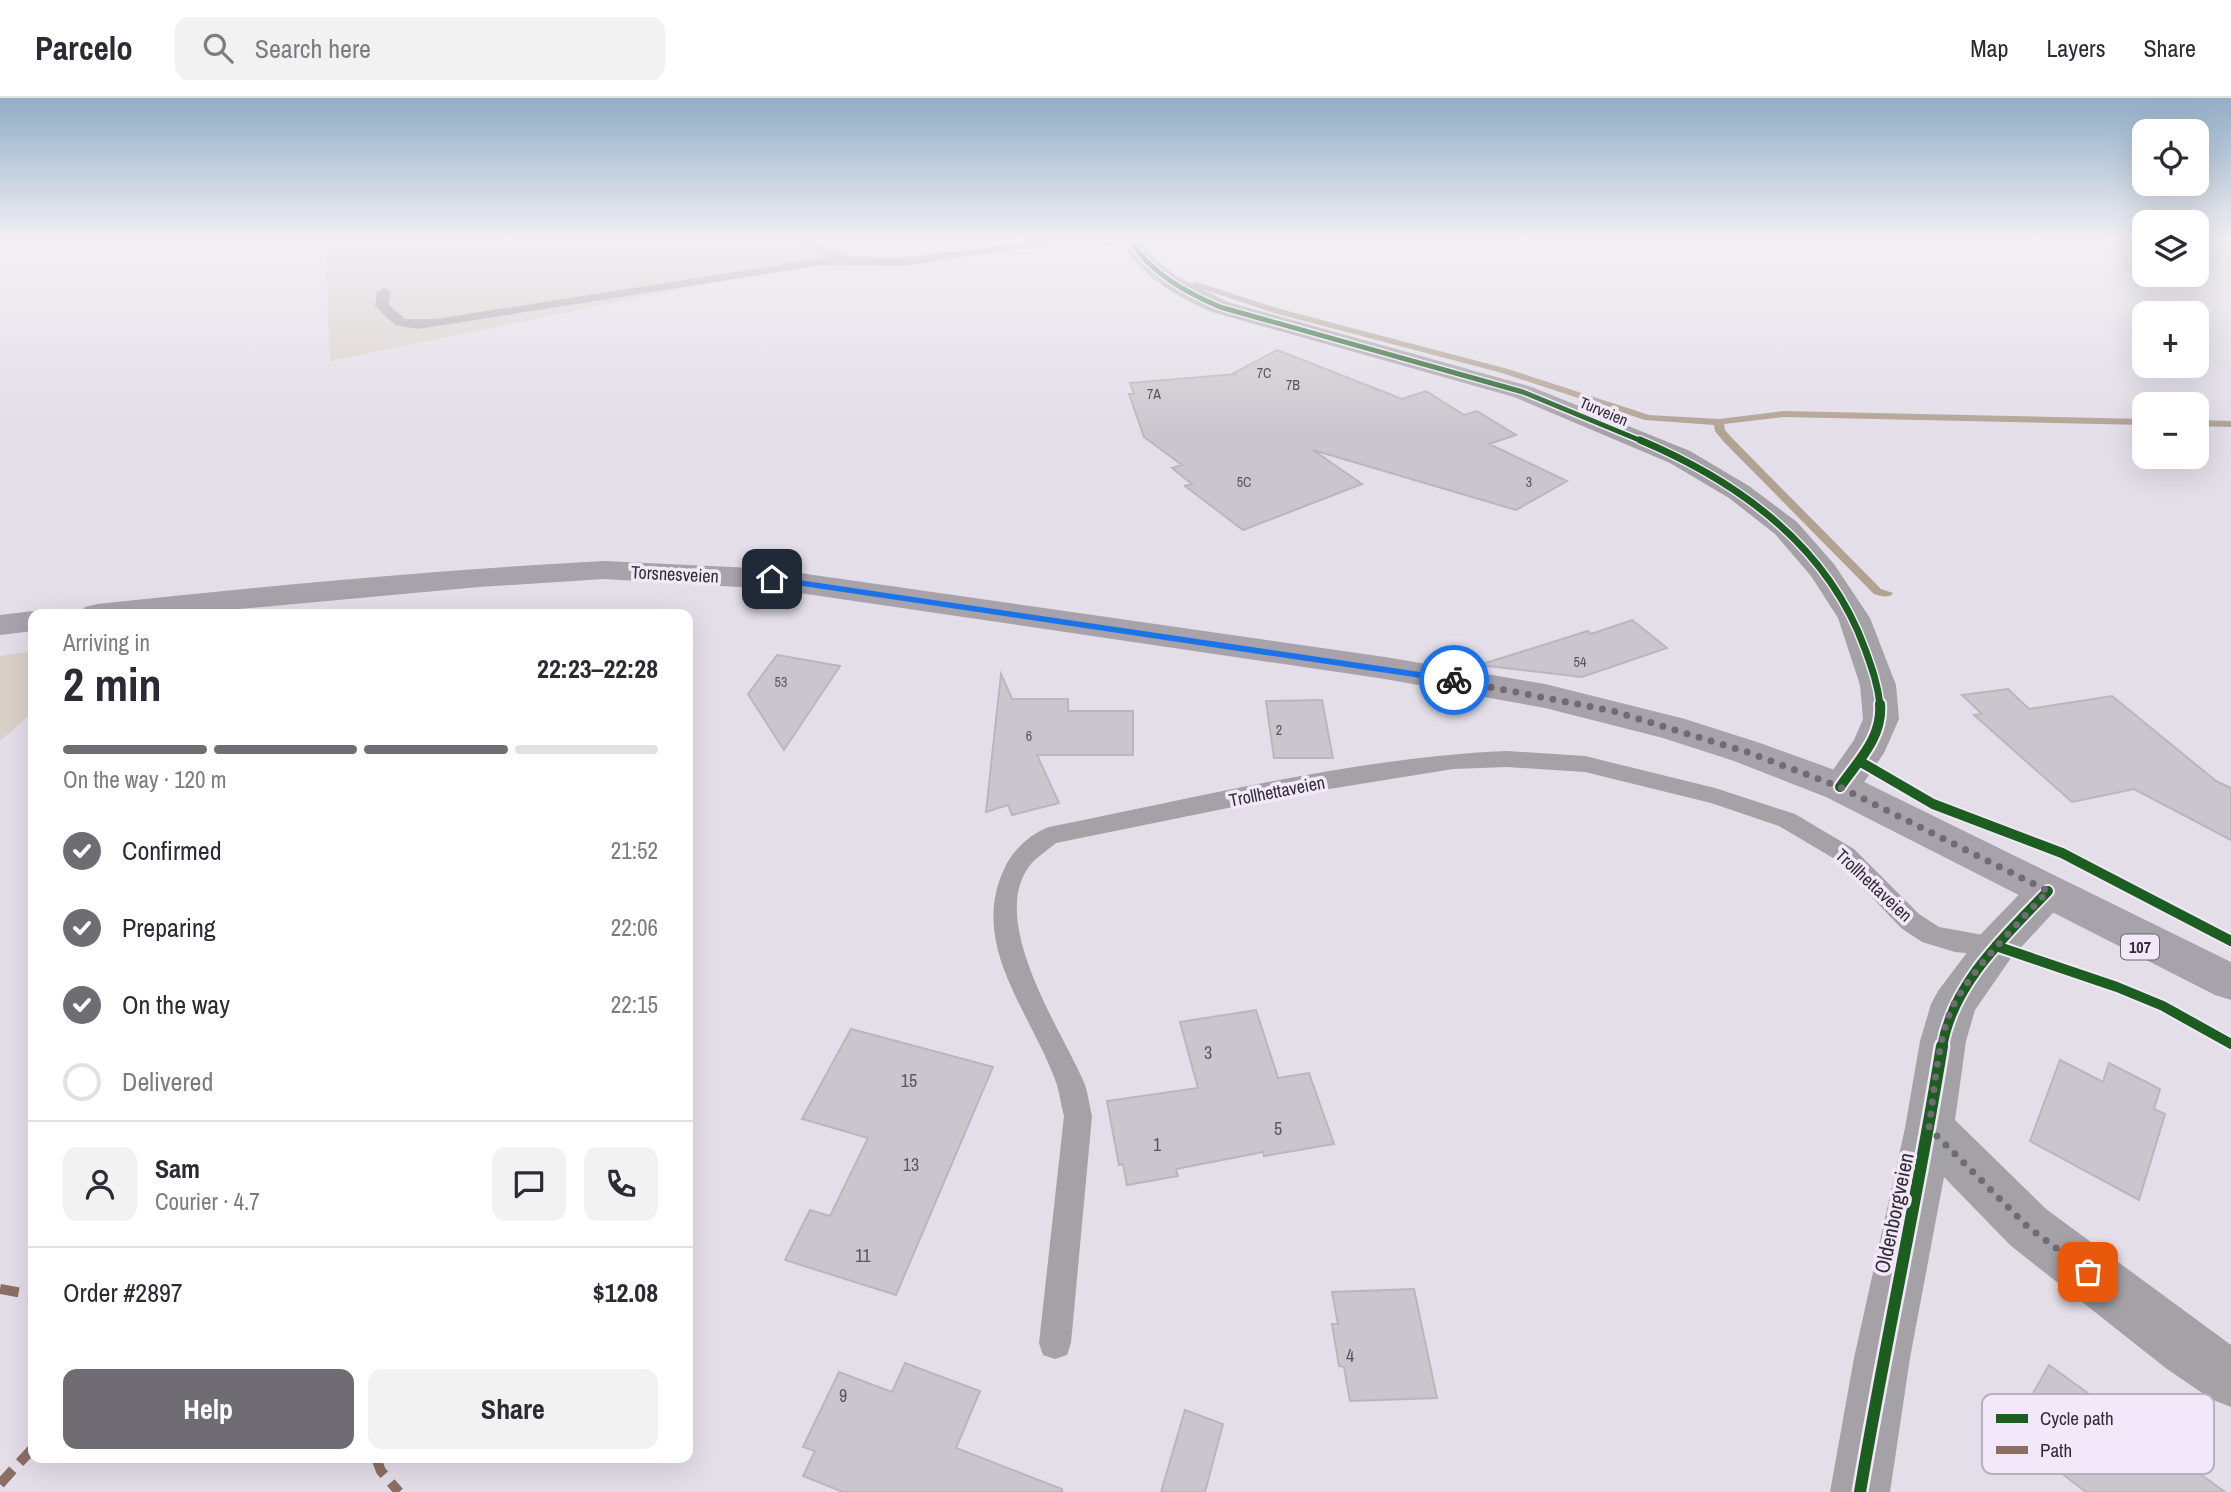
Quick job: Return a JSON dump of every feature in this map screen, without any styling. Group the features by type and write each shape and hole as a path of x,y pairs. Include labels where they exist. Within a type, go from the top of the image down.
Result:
{"main road":[{"name":"Torsnesveien","path":"143,609 264,596 604,570 772,579 1372,666 1545,696 1672,728 1747,752 1840,787 2231,982"},
{"path":"0,625 28,622"},
{"name":"Torsnesveien","path":"2048,891 2231,1003"}],"street":[{"name":"Turveien","path":"1213,304 1522,392 1680,457 1739,492 1786,528 1823,571 1854,618 1878,685 1881,719 1871,744 1840,787"},
{"name":"Oldenborgveien","path":"1860,1492 1882,1358 1929,1128 1943,1041 1954,1004 1996,946 2048,891"},
{"path":"1929,1128 2028,1227 2187,1349 2231,1379"}],"lane":[{"path":"382,304 394,321 406,325 436,323 554,304"},
{"name":"Trollhettaveien","path":"1055,1343 1078,1116 1070,1083 1035,1012 1013,957 1003,913 1007,888 1018,863 1032,846 1049,836 1292,787 1453,761 1507,759 1585,764 1715,796 1787,820 1846,855 1910,921 1931,935 1955,942 1996,946"}],"shaded area":[{"path":"328,304 608,304 330,361"},
{"path":"28,652 28,716 0,741 0,656"}],"building":[{"path":"1277,350 1402,399 1426,391 1464,415 1477,411 1516,435 1489,444 1567,481 1516,510 1313,450 1362,484 1243,530 1185,486 1192,484 1172,468 1182,465 1144,437 1129,394 1134,394 1130,383 1237,374 1234,373"},
{"path":"1632,620 1667,648 1582,677 1479,665 1588,631 1591,634"},
{"path":"777,655 840,666 784,750 748,694"},
{"path":"1001,674 1012,699 1068,699 1068,711 1133,711 1133,755 1037,755 1059,803 1012,815 1008,805 986,812"},
{"path":"2008,689 2029,709 2112,696 2216,781 2231,788 2231,840 2134,789 2072,802 1974,715 1982,714 1962,695"},
{"path":"1322,700 1333,758 1274,758 1266,701"},
{"path":"1256,1010 1278,1078 1309,1073 1334,1144 1264,1156 1263,1152 1176,1169 1178,1176 1127,1185 1123,1164 1119,1165 1107,1101 1198,1088 1180,1022"},
{"path":"851,1029 993,1067 896,1295 785,1260 810,1210 830,1216 868,1138 802,1119"},
{"path":"2060,1060 2103,1082 2109,1063 2160,1089 2154,1109 2165,1114 2139,1200 2030,1141"},
{"path":"1414,1289 1437,1398 1350,1401 1344,1367 1339,1366 1332,1324 1338,1324 1332,1292"},
{"path":"905,1363 980,1391 956,1448 1062,1489 1062,1492 843,1492 803,1476 815,1451 803,1447 839,1372 892,1392"},
{"path":"2049,1365 2089,1394 2033,1394"},
{"path":"1185,1410 1223,1424 1205,1492 1161,1492"},
{"path":"2062,1474 2200,1474 2225,1492 2086,1492"}],"waterway":[{"path":"1256,304 1505,371 1648,418 1719,422"},
{"path":"1719,422 1784,414 2132,422"},
{"path":"1719,422 1720,431 1727,439 1878,592 1887,593"},
{"path":"2209,423 2231,424"}],"marked path":[{"path":"0,1289 28,1294"},
{"path":"0,1484 28,1453"},
{"path":"378,1463 381,1471 399,1492"}],"cycle path":[{"path":"1214,304 1523,392 1680,457 1739,492 1786,528 1823,571 1854,618 1878,685 1881,719 1871,744 1840,787"},
{"path":"1859,761 1933,804 2062,853 2231,941"},
{"path":"1860,1492 1882,1358 1929,1128 1943,1041 1954,1004 1996,946 2048,891"},
{"path":"1996,946 2117,987 2163,1006 2231,1044"}],"way so far":[{"path":"1454,680 1613,711 1747,752 1840,787 2048,891 1996,946 1954,1004 1943,1041 1929,1128 2028,1227 2088,1272"}],"route":[{"path":"772,579 1454,680"}]}
